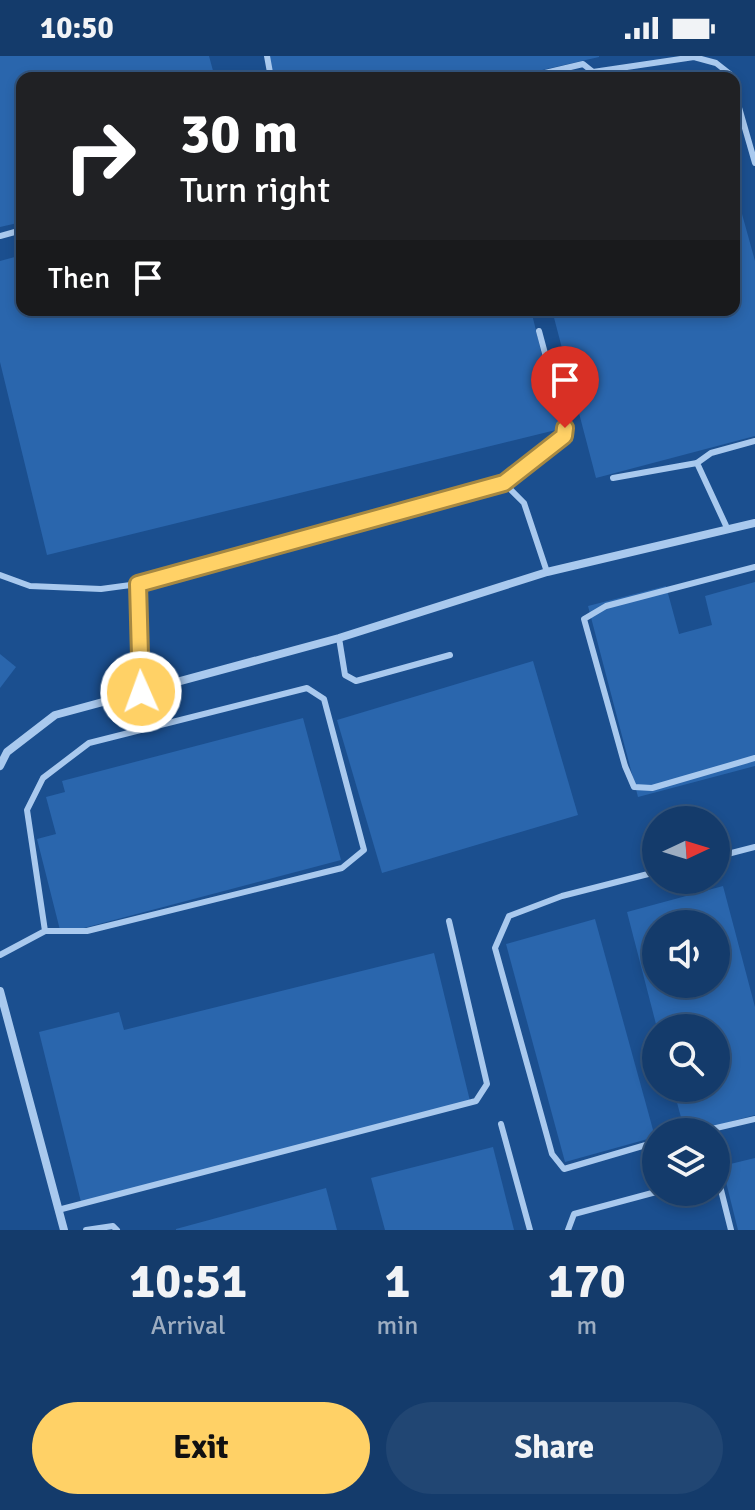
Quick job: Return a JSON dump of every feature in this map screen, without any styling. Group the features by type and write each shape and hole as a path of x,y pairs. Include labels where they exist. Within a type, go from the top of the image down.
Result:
{"street":[{"path":"0,766 7,752 55,715 339,638 547,572 755,523"},
{"path":"0,991 64,1230"}],"lane":[{"path":"549,72 583,64 593,72 694,57 716,63 727,72"},
{"path":"740,111 755,163"},
{"path":"0,575 30,586 101,589 138,584 504,483 564,436 565,428 539,331"},
{"path":"613,478 697,463 711,453 755,441"},
{"path":"697,463 728,530"},
{"path":"504,483 524,503 547,572"},
{"path":"755,567 606,606 584,619 625,766 634,787 652,788 755,758"},
{"path":"138,584 141,692"},
{"path":"339,638 345,675 356,681 450,655"},
{"path":"0,955 45,931 87,931 342,868 364,850 324,699 307,688 89,743 43,778 27,810 45,931"},
{"path":"730,853 755,847"},
{"path":"642,876 562,896 509,916 495,948 552,1154 564,1169 642,1146"},
{"path":"58,1210 476,1101 487,1084 449,921"},
{"path":"730,1125 755,1119"},
{"path":"501,1124 530,1230"},
{"path":"568,1230 574,1214 642,1196"},
{"path":"725,1206 731,1230"},
{"path":"86,1230 113,1226 117,1230"}],"building":[{"path":"0,56 209,56 213,72 16,72 16,223 0,227"},
{"path":"269,56 599,56 533,72 273,72"},
{"path":"740,207 755,261 755,436 596,478 554,316 740,316"},
{"path":"16,257 16,316 532,316 560,429 47,555 0,362 0,261"},
{"path":"755,582 755,766 638,797 588,606 666,586 679,634 712,625 705,596"},
{"path":"0,654 16,667 0,688"},
{"path":"533,661 578,815 382,873 337,720"},
{"path":"303,718 341,860 61,934 37,839 56,834 46,797 65,792 62,781"},
{"path":"693,894 725,894 729,910 642,910 642,970 627,912"},
{"path":"730,912 755,1007 755,1115 730,1122 730,1118 681,1118 677,1102 730,1102 730,1014 653,1014 649,998 730,998"},
{"path":"595,919 642,1090 642,1102 645,1102 650,1118 642,1118 642,1141 565,1162 506,944"},
{"path":"434,953 471,1105 81,1202 39,1032 119,1012 124,1030"},
{"path":"493,1147 514,1230 385,1230 371,1178"},
{"path":"755,1158 755,1230 738,1230 730,1198 730,1164"},
{"path":"326,1188 337,1230 176,1230 176,1229"}],"route":[{"path":"141,692 138,584 504,483 564,436 565,428"}]}
